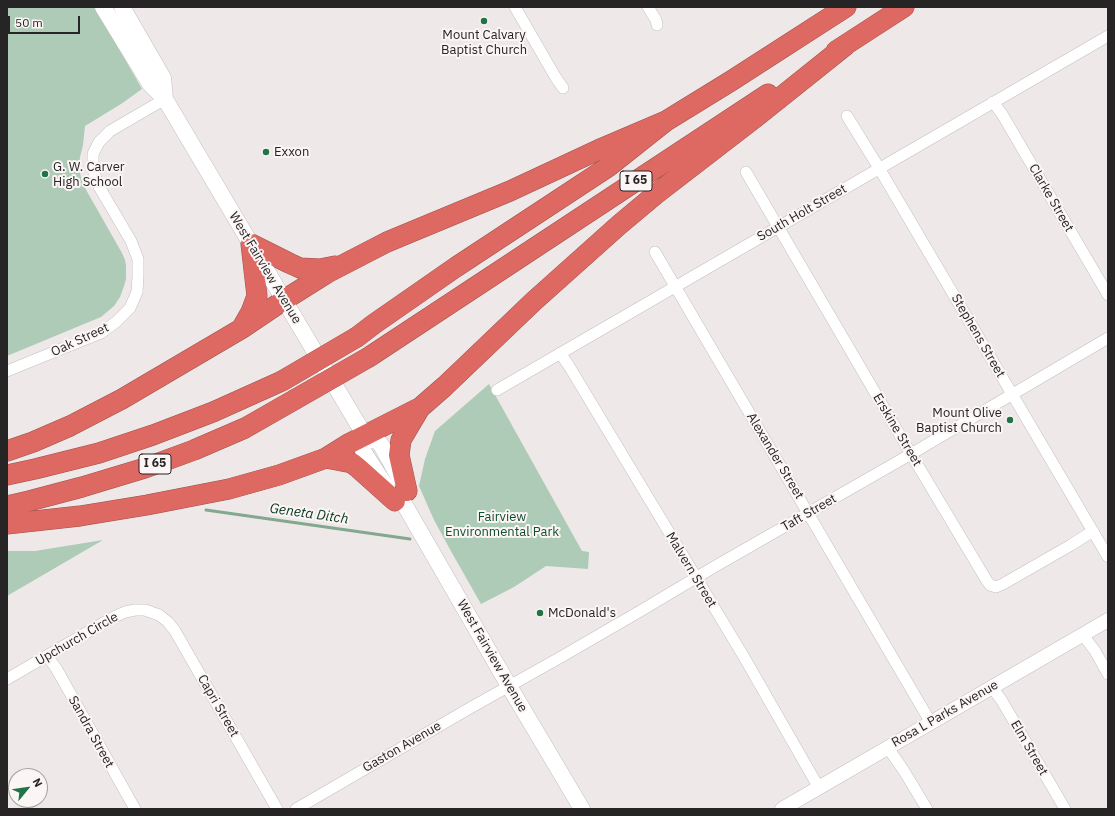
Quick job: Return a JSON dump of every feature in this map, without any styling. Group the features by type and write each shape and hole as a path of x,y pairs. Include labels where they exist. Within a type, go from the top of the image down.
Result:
{"highway":[{"name":"I 65","path":"7,475 99,453 153,435 213,412 282,381 357,337 456,267 608,167 666,121 846,7"},
{"name":"I 65","path":"7,506 82,487 145,468 245,428 369,357 748,107 904,7"},
{"path":"7,524 80,516 229,489 326,458 350,443 421,407 534,301 619,225 656,194 846,45"},
{"path":"7,451 33,442 90,416 122,399 241,329 284,300 341,265 387,242 510,191 598,150 666,121"},
{"path":"251,244 300,268 320,269 341,265"},
{"path":"241,329 251,312 257,296 251,244"},
{"path":"402,498 399,455 401,440 421,407"},
{"path":"326,458 352,463 402,498"}],"main road":[{"name":"West Fairview Avenue","path":"103,7 150,84 165,99 365,436 380,443 402,498 509,686 582,809"},
{"name":"West Fairview Avenue","path":"122,7 164,78 165,99"}],"street":[{"path":"514,7 563,88"},
{"path":"648,7 656,20 657,25"},
{"name":"South Holt Street","path":"497,390 1108,36"},
{"name":"Oak Street","path":"7,371 101,332 116,322 130,308 137,292 138,259 131,241 98,185 94,169 93,154 99,142 110,131 165,99"},
{"name":"Clarke Street","path":"993,102 1002,114 1108,295"},
{"name":"Stephens Street","path":"847,116 1108,557"},
{"name":"Erskine Street","path":"746,172 987,582 996,587 1003,584 1071,545 1092,530"},
{"name":"Alexander Street","path":"655,252 931,722"},
{"name":"Taft Street","path":"509,686 912,454 1108,338"},
{"name":"Malvern Street","path":"560,354 569,366 744,657 819,788"},
{"name":"Upchurch Circle","path":"7,679 112,618 125,612 135,610 149,612"},
{"name":"Capri Street","path":"149,612 158,615 168,622 175,630 277,809"},
{"name":"Rosa L Parks Avenue","path":"782,809 1108,620"},
{"path":"1083,634 1108,674"},
{"name":"Sandra Street","path":"47,656 56,668 135,809"},
{"name":"Gaston Avenue","path":"296,809 509,686"},
{"name":"Elm Street","path":"992,687 1002,701 1065,809"},
{"path":"888,748 927,809"}],"green space":[{"name":"G. W. Carver High School","path":"7,7 95,7 142,89 85,126 80,157 79,167 85,188 125,260 126,279 120,297 114,306 101,317 7,356"},
{"name":"Fairview Environmental Park","path":"489,384 582,551 589,552 588,569 546,566 514,587 481,604 434,520 419,486 425,459 435,431"},
{"path":"103,540 7,596 7,551 35,551"}],"waterway":[{"name":"Geneta Ditch","path":"206,510 410,539"}],"place":[{"name":"Mount Calvary Baptist Church","path":"484,21"},
{"name":"Exxon","path":"266,152"},
{"name":"G. W. Carver High School","path":"45,174"},
{"name":"Mount Olive Baptist Church","path":"1010,420"},
{"name":"McDonald's","path":"540,613"}]}
